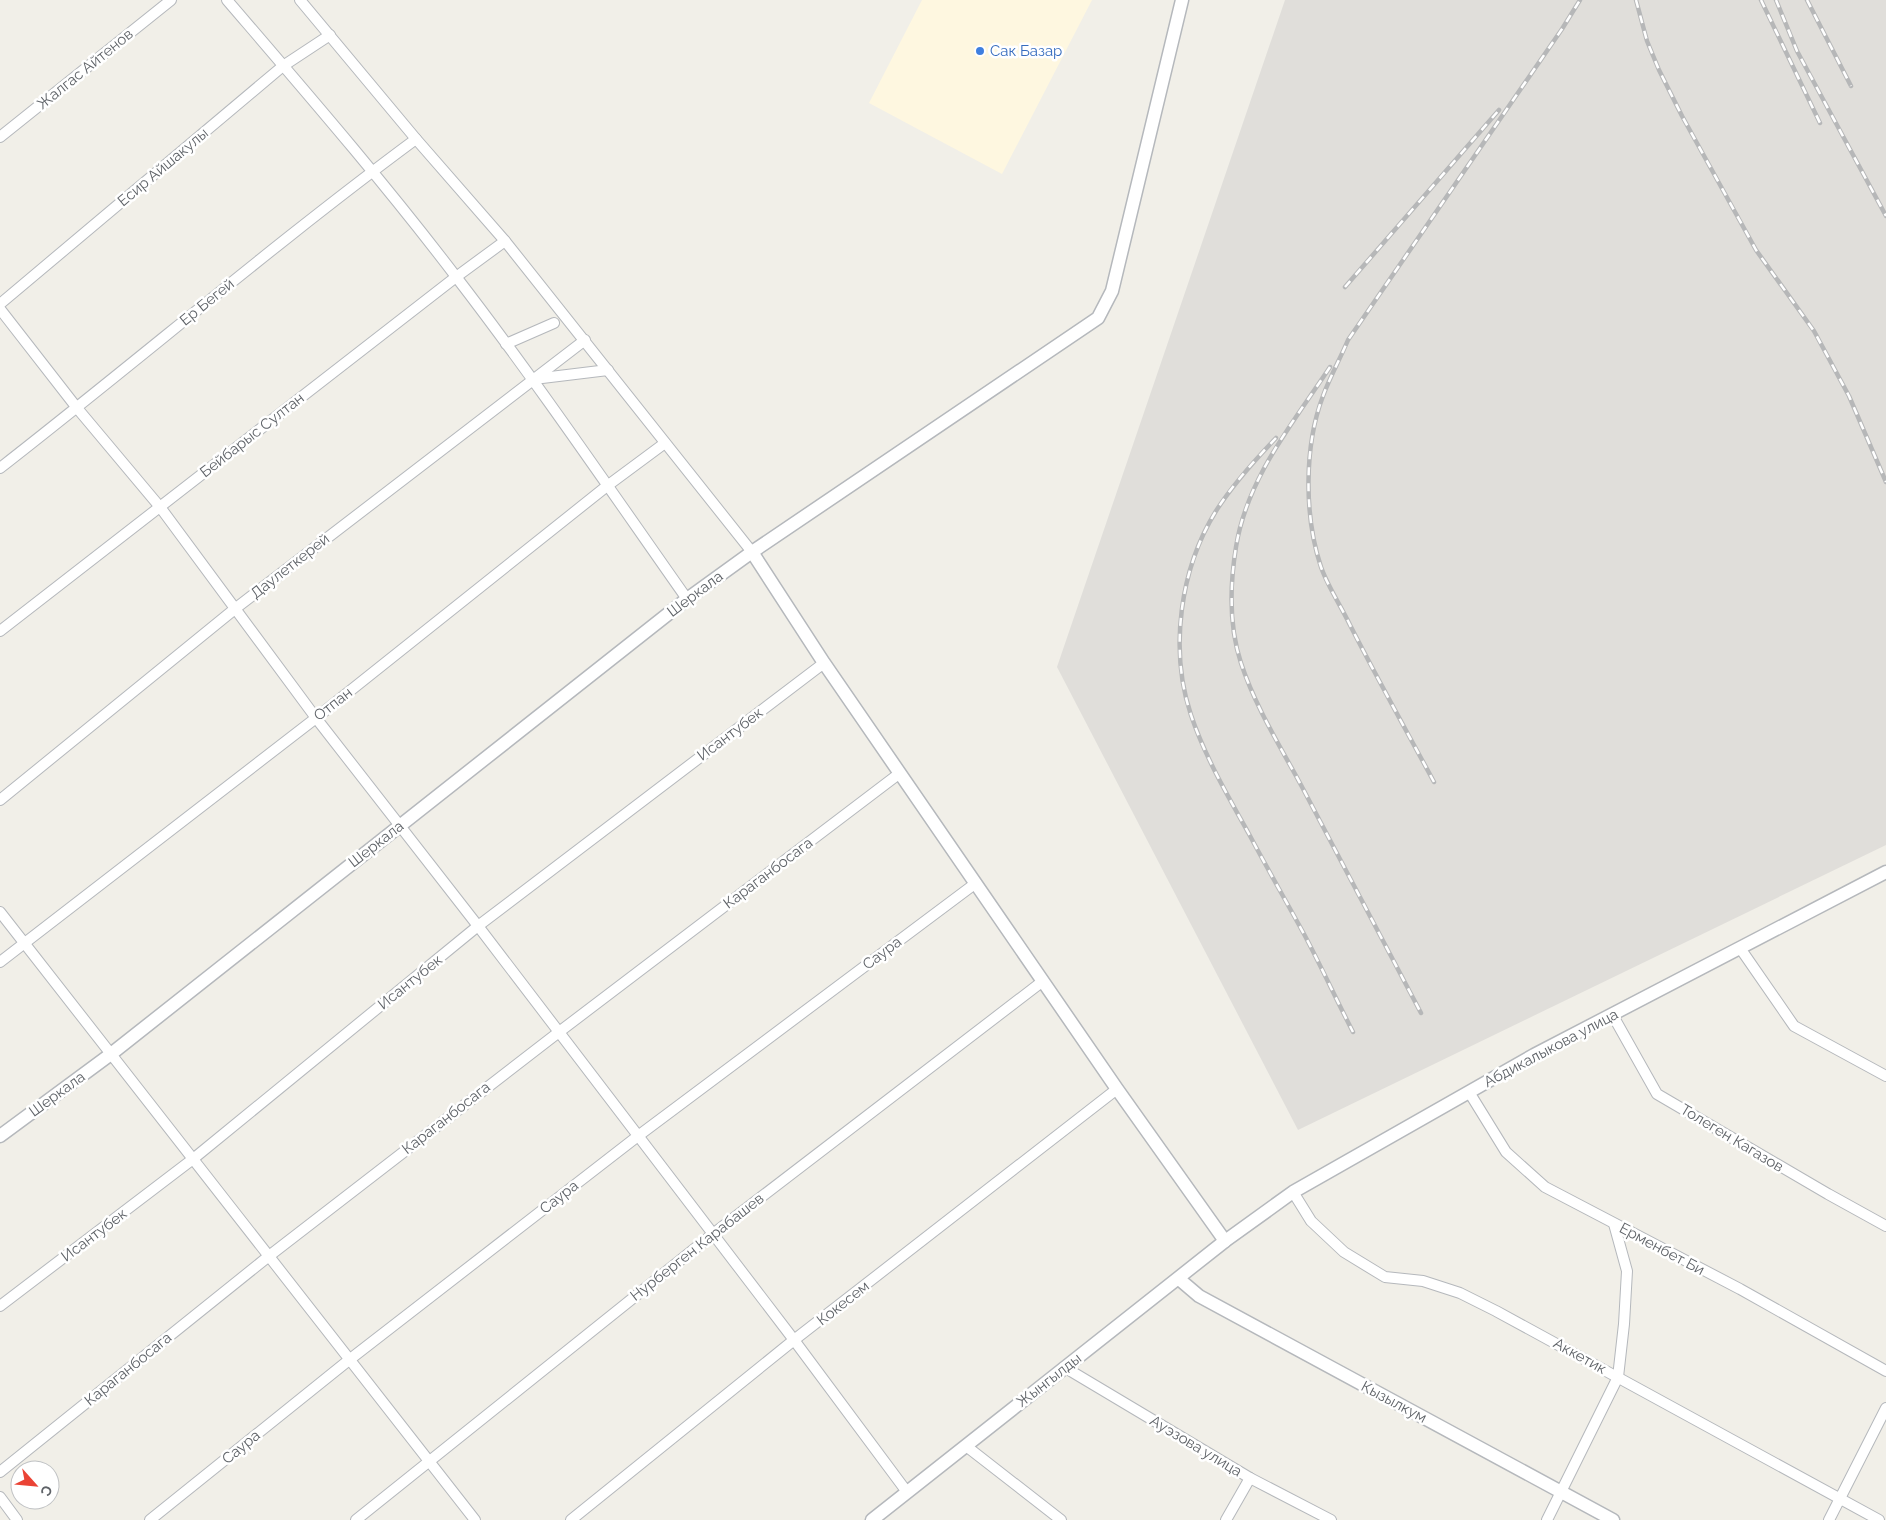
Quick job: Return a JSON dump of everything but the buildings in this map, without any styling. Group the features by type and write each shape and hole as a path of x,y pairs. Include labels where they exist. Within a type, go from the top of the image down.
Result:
{"street":[{"name":"Жалгас Айтенов","path":"0,137 171,0"},
{"path":"227,0 372,172 456,277 533,379 687,599"},
{"path":"300,0 416,139 506,241 752,552 824,663 1117,1089 1225,1241"},
{"name":"Шеркала","path":"0,1136 111,1054 687,599 752,552 1098,318 1112,291 1182,0"},
{"name":"Есир Айшакулы","path":"0,304 283,66 330,35"},
{"name":"Ер Бегей","path":"0,468 416,139"},
{"name":"Бейбарыс Султан","path":"0,631 456,277 506,241"},
{"path":"0,309 77,408 160,507 316,718 559,1032 794,1340 907,1492"},
{"path":"506,344 554,323"},
{"name":"Даулеткерей","path":"0,800 236,608 585,340"},
{"path":"533,379 608,370"},
{"name":"Отпан","path":"0,962 316,718 607,486 665,443"},
{"name":"Исантубек","path":"0,1306 193,1159 478,926 824,663"},
{"name":"Караганбосага","path":"0,1472 268,1256 900,773"},
{"name":"Абдикалыкова улица","path":"1225,1241 1293,1192 1534,1055 1883,876"},
{"name":"Саура","path":"150,1520 349,1360 638,1136 976,883"},
{"path":"0,912 475,1520"},
{"path":"1740,948 1794,1026 1886,1076"},
{"name":"Нурберген Карабашев","path":"356,1520 713,1234 1043,981"},
{"name":"Толеген Кагазов","path":"1612,1014 1657,1094 1886,1226"},
{"name":"Кокесем","path":"571,1520 794,1340 1117,1089"},
{"name":"Ерменбет Би","path":"1469,1092 1506,1152 1545,1188 1740,1289 1886,1371"},
{"name":"Аккетик","path":"1293,1192 1311,1221 1344,1252 1385,1277 1423,1281 1460,1292 1879,1520"},
{"path":"1547,1520 1618,1377 1628,1271 1614,1224"},
{"name":"Жынгылды","path":"872,1520 1225,1241"},
{"name":"Кызылкум","path":"1179,1279 1198,1296 1613,1520"},
{"name":"Ауэзова улица","path":"1064,1367 1250,1478 1331,1520"},
{"path":"1829,1520 1886,1408"},
{"path":"966,1446 1062,1520"},
{"path":"1226,1520 1250,1478"},
{"path":"0,1498 17,1520"}],"shaded area":[{"name":"Сак Базар","path":"922,0 1092,0 1002,174 869,103"},
{"path":"1285,0 1886,0 1886,845 1298,1130 1057,667"}],"railway":[{"path":"1434,782 1321,567 1315,547 1309,504 1312,437 1323,396 1348,340 1580,0"},
{"path":"1636,0 1647,41 1682,116 1756,250 1814,331 1849,396 1886,482"},
{"path":"1761,0 1820,123"},
{"path":"1776,0 1797,51 1886,216"},
{"path":"1807,0 1851,86"},
{"path":"1345,287 1499,110"},
{"path":"1330,367 1273,452 1250,498 1242,522 1234,561 1232,590 1234,635 1247,679 1276,741 1421,1013"},
{"path":"1276,438 1229,491 1216,511 1194,558 1186,584 1182,610 1180,637 1184,690 1191,715 1210,761 1304,934 1353,1032"}],"place":[{"name":"Сак Базар","path":"980,51"}]}
